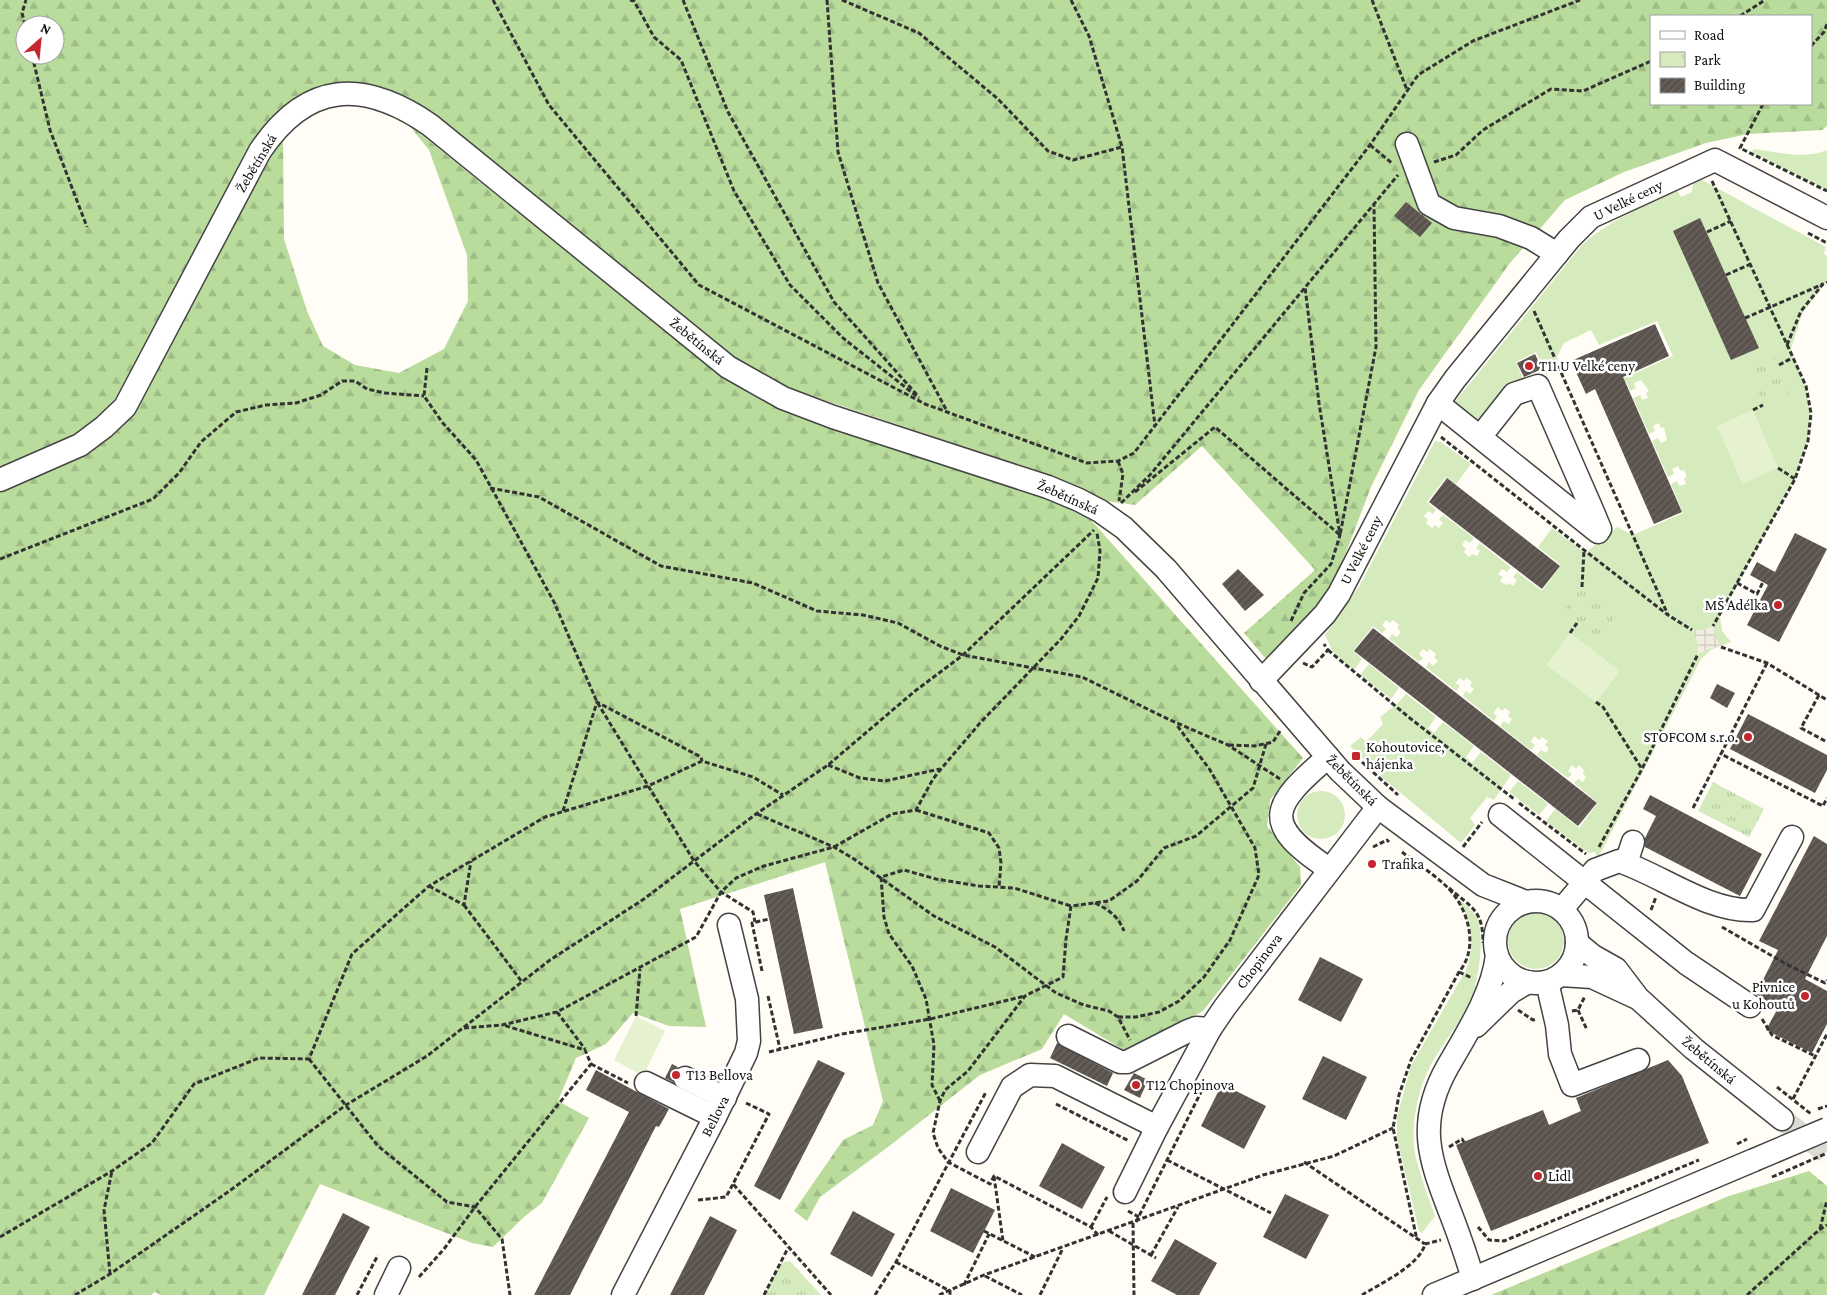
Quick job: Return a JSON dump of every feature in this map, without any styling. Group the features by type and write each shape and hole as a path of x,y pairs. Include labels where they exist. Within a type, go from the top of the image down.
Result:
{"street":[{"name":"Žebětínská","path":"0,480 80,445 104,427 125,407 260,152 272,134 296,110 313,100 330,95 368,96 406,110 430,125 720,360 759,386 783,398 833,417 1048,486 1100,511 1124,528 1152,555 1328,757 1378,807 1483,886 1526,902"},
{"path":"1407,144 1408,170 1429,204 1454,218 1507,229 1531,238 1557,254"},
{"name":"U Velké ceny","path":"1260,680 1295,655 1339,594 1438,403 1455,379 1557,254 1591,217 1715,160 1827,218"},
{"path":"1438,403 1480,438 1598,532 1600,529 1538,386 1514,394 1480,438"},
{"path":"1328,757 1292,790 1282,807 1283,826 1289,837 1305,853 1329,869"},
{"name":"Chopinova","path":"1118,1191 1157,1127 1210,1029 1329,869 1378,807"},
{"path":"1500,814 1686,963 1750,1006"},
{"path":"1562,909 1595,870 1596,863 1619,861 1714,903 1733,909 1753,910 1792,837"},
{"path":"1626,863 1634,842"},
{"name":"Žebětínská","path":"1483,886 1496,911 1499,924"},
{"path":"1467,1035 1511,992 1545,980 1573,961 1578,943 1573,922 1562,909 1547,902 1526,902 1508,911 1499,924 1490,954 1491,982 1467,1035 1439,1083 1429,1121 1430,1156 1472,1229 1473,1279"},
{"name":"Bellova","path":"622,1295 720,1108 746,1053 749,1041 747,999 729,925"},
{"name":"Žebětínská","path":"1578,943 1593,956 1616,969 1638,998 1703,1057 1782,1119"},
{"path":"1490,954 1510,974 1545,980"},
{"name":"Žebětínská","path":"1545,980 1592,977 1638,998"},
{"path":"1545,980 1549,1017 1572,1085 1638,1060"},
{"path":"1068,1036 1120,1062 1126,1062 1196,1028 1210,1029"},
{"path":"978,1152 1012,1087 1030,1075 1055,1076 1157,1127"},
{"path":"684,1078 720,1108"},
{"path":"646,1083 720,1108"},
{"path":"1434,1295 1754,1160 1822,1120"},
{"path":"386,1295 409,1273"}],"path":[{"path":"22,15 26,0"},
{"path":"493,0 549,105 699,285 926,404 1087,463 1118,461 1134,453 1370,145 1418,75 1473,41 1580,0"},
{"path":"630,0 634,2 654,37 681,60 734,191 790,285 843,338 926,404"},
{"path":"683,0 728,112 834,302 926,404"},
{"path":"827,0 838,152 878,283 947,412"},
{"path":"842,0 919,33 998,99 1048,151 1073,160 1122,147"},
{"path":"1071,0 1089,36 1122,147 1156,426"},
{"path":"1372,0 1407,91"},
{"path":"1742,15 1765,0"},
{"path":"1812,45 1827,24"},
{"path":"1119,505 1150,474 1374,204 1408,170 1456,155 1482,130 1550,89 1584,91 1650,61"},
{"path":"34,65 50,130 87,227"},
{"path":"1762,105 1740,148 1827,191"},
{"path":"1370,145 1408,170"},
{"path":"1713,626 1794,479 1808,441 1811,412 1806,386 1709,175 1720,184"},
{"path":"1328,650 1312,667 1295,655 1288,629 1294,609 1304,593 1331,564 1340,535 1376,347 1374,204"},
{"path":"1706,232 1731,221"},
{"path":"1802,229 1827,243"},
{"path":"1726,275 1751,264"},
{"path":"1745,318 1827,282"},
{"path":"1787,345 1802,311 1822,284"},
{"path":"1305,287 1319,402 1340,535"},
{"path":"1531,303 1668,615"},
{"path":"1779,364 1792,358"},
{"path":"427,368 424,396 442,422 476,460 554,602 597,702 694,861 721,892 753,912 755,922 752,923 762,972"},
{"path":"0,559 153,499 179,473 201,442 236,412 266,404 296,403 321,395 342,381 354,381 366,389 385,393 424,396"},
{"path":"1753,410 1763,405"},
{"path":"1119,505 1215,427 1340,535"},
{"path":"1440,436 1668,615 1692,630"},
{"path":"1118,461 1123,474 1119,505"},
{"path":"1778,468 1794,479"},
{"path":"490,488 539,497 661,566 753,583 817,611 863,616 898,623 940,646 963,655 1034,667 1082,678 1228,745 1260,764 1292,790"},
{"path":"75,1295 110,1274 346,1105 427,1056 550,960 644,899 756,814 828,765 915,691 963,655 1096,528 1100,551 1098,578 1079,616 1062,639 980,723 941,769 933,779 916,810"},
{"path":"1582,586 1584,550"},
{"path":"1737,583 1757,594 1763,582"},
{"path":"1570,633 1577,622"},
{"path":"1324,636 1324,644 1328,650 1412,719 1596,863 1698,654"},
{"path":"1721,647 1767,664 1827,700"},
{"path":"1693,808 1767,664"},
{"path":"1819,695 1801,728 1827,742"},
{"path":"597,702 701,757 702,761"},
{"path":"563,811 597,702"},
{"path":"1596,702 1603,707 1642,769"},
{"path":"1228,745 1255,746 1273,742 1278,736 1286,710"},
{"path":"1118,1017 1136,1017 1159,1012 1179,1001 1204,977 1230,940 1259,875 1255,848 1210,770 1175,722"},
{"path":"881,877 904,870 936,879 1014,888 1071,906 1109,901 1137,881 1164,848 1196,836 1253,788 1266,744"},
{"path":"1721,754 1823,806 1827,798"},
{"path":"1356,756 1401,797"},
{"path":"309,1059 352,954 429,886 545,817 648,786 702,761 753,777 783,795"},
{"path":"828,765 860,778 885,782 941,769"},
{"path":"463,1028 502,1025 557,1012 696,937 721,892 736,878 764,866 834,847 892,814 916,810 989,833 999,848 1001,864 998,887"},
{"path":"756,814 834,847 881,877 934,916 995,947 1056,993 1084,1005 1109,1011 1118,1017 1129,1039 1143,1053"},
{"path":"1371,848 1387,840 1393,845"},
{"path":"1455,842 1464,849"},
{"path":"1400,850 1446,886 1480,917 1490,954"},
{"path":"464,905 472,860"},
{"path":"881,877 884,917 889,934 912,966 926,999 934,1044 932,1085 940,1101"},
{"path":"429,886 464,905 522,982"},
{"path":"1417,1240 1393,1128 1399,1095 1411,1060 1465,964 1471,940 1464,915 1446,886"},
{"path":"1094,903 1109,910 1119,919 1124,931"},
{"path":"769,1052 842,1034 930,1019 1025,996 1046,986 1064,977 1066,939 1071,906"},
{"path":"755,922 769,919"},
{"path":"1786,964 1825,983 1827,980"},
{"path":"636,1016 640,968"},
{"path":"1459,972 1479,982"},
{"path":"767,991 780,1050"},
{"path":"1517,1009 1533,1020 1578,1010 1587,992"},
{"path":"994,1176 990,1184 948,1162 938,1148 933,1133 940,1101 945,1090 968,1071 1025,996"},
{"path":"1750,1006 1772,1035 1815,1056"},
{"path":"1578,1010 1587,1030"},
{"path":"557,1012 585,1050 591,1064 602,1070"},
{"path":"502,1025 585,1050"},
{"path":"1793,1099 1827,1034"},
{"path":"0,1237 112,1172 152,1143 194,1084 259,1058 309,1059"},
{"path":"309,1059 378,1146 447,1202 475,1207 502,1239 510,1295"},
{"path":"409,1273 444,1249 475,1207 591,1064"},
{"path":"1134,1295 1134,1222 1206,1081"},
{"path":"875,1295 896,1262 983,1094 990,1089"},
{"path":"698,1200 726,1198 769,1114 746,1103"},
{"path":"1056,1104 1129,1140 1133,1146"},
{"path":"1822,1120 1827,1106"},
{"path":"939,1295 950,1293 984,1275 1036,1258 1263,1175 1303,1162 1334,1156 1393,1128"},
{"path":"1447,1151 1451,1144 1462,1139 1464,1142"},
{"path":"1728,1148 1736,1144"},
{"path":"1772,1177 1827,1153"},
{"path":"1303,1162 1425,1244 1472,1229 1489,1240 1504,1241 1701,1159"},
{"path":"1167,1160 1271,1213"},
{"path":"110,1274 104,1210 112,1172"},
{"path":"994,1176 1091,1226 1098,1235"},
{"path":"994,1176 1003,1241"},
{"path":"732,1184 831,1295"},
{"path":"1091,1226 1118,1191"},
{"path":"1819,1230 1827,1200"},
{"path":"1151,1255 1178,1207"},
{"path":"1747,1295 1819,1230 1827,1226"},
{"path":"984,1231 1036,1258"},
{"path":"1109,1231 1156,1258"},
{"path":"964,1285 989,1234"},
{"path":"1362,1295 1394,1276 1423,1254 1425,1244"},
{"path":"764,1295 788,1248"},
{"path":"1040,1295 1063,1248"},
{"path":"357,1295 378,1254"},
{"path":"896,1262 950,1293"},
{"path":"984,1275 1022,1295"}],"green space":[{"path":"0,0 1827,0 1827,126 1822,130 1748,134 1706,143 1624,172 1565,200 1510,263 1419,390 1371,487 1332,589 1305,623 1271,657 1266,659 1244,633 1315,570 1202,446 1135,505 1106,501 1052,476 788,388 735,357 437,116 410,99 384,88 359,83 335,83 312,89 290,102 269,121 250,146 115,400 97,418 74,435 0,467"},
{"path":"408,124 721,376 778,409 830,428 1044,497 1090,519 1303,758 1270,800 1267,826 1300,867 1301,885 1203,1011 1127,1052 1064,1014 1042,1049 980,1075 820,1197 807,1221 794,1211 843,1140 873,1125 883,1101 825,862 680,909 706,1027 669,1026 633,1013 606,1044 576,1058 558,1101 589,1118 542,1203 524,1217 493,1247 472,1243 320,1184 264,1295 161,1295 155,1292 151,1295 0,1295 0,492 86,455 112,436 134,414 270,158 283,140 284,239 307,311 323,346 355,365 399,373 444,349 468,301 467,255 429,150"},
{"path":"1754,149 1800,155 1827,150 1827,190 1752,152"},
{"path":"1702,180 1826,247 1824,254 1827,256 1827,281 1802,314 1791,349 1806,387 1810,414 1808,438 1796,476 1720,617 1722,631 1731,642 1711,650 1701,659 1598,858 1595,852 1589,853 1546,821 1555,809 1579,828 1598,803 1574,783 1578,779 1583,782 1586,777 1583,773 1584,770 1579,765 1576,769 1572,765 1568,771 1572,774 1568,778 1537,755 1541,750 1546,753 1549,748 1545,745 1548,741 1542,737 1539,740 1534,736 1531,742 1535,745 1531,750 1500,726 1504,721 1509,724 1512,719 1508,716 1510,712 1505,708 1502,711 1498,707 1493,713 1497,716 1494,721 1463,696 1466,691 1470,694 1474,689 1470,686 1472,682 1467,678 1464,681 1460,678 1455,683 1460,686 1456,691 1426,667 1429,662 1433,666 1438,661 1434,657 1436,654 1430,649 1427,652 1423,649 1419,654 1423,658 1419,662 1389,639 1392,634 1397,637 1401,632 1397,628 1399,625 1393,620 1390,623 1386,620 1382,625 1386,629 1382,633 1373,626 1353,651 1362,659 1354,670 1333,652 1325,635 1360,585 1435,441 1441,442 1471,464 1456,484 1446,477 1427,502 1436,510 1433,514 1428,511 1424,516 1428,520 1426,523 1432,528 1435,525 1439,528 1443,523 1439,519 1443,515 1474,538 1470,543 1465,540 1462,545 1466,549 1464,552 1469,557 1472,554 1477,556 1480,551 1476,548 1480,543 1511,567 1507,572 1502,569 1498,574 1503,577 1500,581 1506,585 1509,583 1513,586 1517,580 1513,577 1517,572 1542,591 1561,565 1538,547 1552,528 1585,553 1617,527 1633,535 1683,513 1671,484 1677,481 1679,486 1686,484 1684,478 1687,477 1684,470 1681,471 1678,466 1672,469 1674,474 1668,477 1652,441 1658,438 1661,443 1667,440 1664,427 1661,428 1659,423 1653,426 1655,431 1649,434 1633,398 1640,395 1642,400 1648,398 1646,393 1649,391 1641,380 1634,383 1636,388 1630,391 1626,381 1624,382 1622,379 1673,356 1657,321 1599,345 1591,330 1564,343 1547,376 1536,352 1516,362 1526,386 1482,419 1474,420 1454,403 1582,245 1604,228 1627,214 1677,190 1681,197 1692,192 1693,183"},
{"path":"1776,357 1791,392 1763,405 1748,370"},
{"path":"1753,410 1778,468 1742,484 1717,426"},
{"path":"1582,587 1617,615 1598,639 1563,611"},
{"path":"1570,633 1620,671 1596,702 1546,665"},
{"path":"1369,664 1399,688 1391,699 1360,675"},
{"path":"1406,694 1436,717 1428,728 1434,733 1443,722 1474,746 1466,757 1472,763 1481,752 1511,775 1494,800 1487,797 1470,818 1475,825 1461,843 1384,779 1350,746 1361,737 1366,742 1383,724 1380,717 1397,704"},
{"path":"1518,781 1548,804 1539,815 1509,792"},
{"path":"1713,782 1764,809 1749,837 1698,811"},
{"path":"1316,791 1326,791 1338,798 1345,810 1345,820 1338,832 1326,839 1316,839 1308,835 1301,828 1297,820 1297,810 1301,802 1308,795"},
{"path":"1457,898 1473,912 1479,925 1480,951 1475,985 1479,989 1430,1067 1424,1079 1416,1107 1414,1149 1435,1216 1422,1233 1419,1231 1397,1138 1397,1117 1411,1066 1466,970 1469,960 1471,933 1466,916"},
{"path":"1536,913 1547,915 1556,921 1562,930 1564,941 1562,952 1556,961 1547,967 1536,969 1525,967 1516,961 1510,952 1508,941 1510,930 1516,921 1525,915"},
{"path":"636,1016 665,1031 643,1076 614,1060"},
{"path":"1809,1171 1827,1186 1827,1295 1491,1295 1729,1196"},
{"path":"790,1261 821,1295 764,1295 780,1263"}],"shaded area":[{"path":"1713,626 1715,636 1721,647 1708,649 1698,654 1697,641 1692,630 1703,630"}],"building":[{"path":"1406,202 1432,223 1420,237 1394,216"},
{"path":"1700,218 1759,348 1731,360 1673,231"},
{"path":"1655,324 1669,356 1623,377 1682,512 1654,524 1595,389 1586,394 1571,361"},
{"name":"T11 U Velké ceny","path":"1535,354 1542,369 1524,377 1517,363"},
{"path":"1447,478 1560,566 1542,589 1429,502"},
{"name":"MŠ Adélka","path":"1795,533 1827,549 1779,642 1747,625 1768,585 1750,575 1757,562 1775,572"},
{"path":"1238,569 1264,595 1245,611 1222,584"},
{"path":"1373,628 1597,803 1578,826 1354,651"},
{"path":"1717,684 1735,693 1727,708 1710,698"},
{"path":"1748,714 1827,755 1827,770 1815,793 1730,749"},
{"path":"1650,795 1762,854 1740,896 1645,847 1645,838 1656,816 1643,809"},
{"path":"1814,836 1827,844 1827,936 1805,979 1827,991 1827,1024 1812,1053 1766,1030 1778,1008 1756,994 1778,950 1759,941"},
{"path":"793,888 823,1028 794,1034 764,895"},
{"path":"1320,957 1363,979 1341,1022 1298,1000"},
{"path":"1057,1043 1113,1073 1107,1086 1050,1058"},
{"path":"1323,1056 1367,1077 1346,1120 1302,1099"},
{"path":"818,1060 845,1073 780,1200 754,1186"},
{"path":"1668,1060 1682,1076 1709,1143 1491,1231 1456,1145 1543,1110 1549,1125 1581,1111 1576,1098"},
{"path":"672,1064 678,1067 673,1073 673,1082 665,1078"},
{"path":"596,1070 669,1109 659,1127 656,1126 570,1295 534,1295 629,1112 586,1090"},
{"name":"T12 Chopinova","path":"1134,1073 1148,1080 1140,1098 1124,1090"},
{"path":"1222,1084 1266,1106 1244,1149 1201,1126"},
{"path":"1062,1143 1105,1167 1082,1209 1039,1186"},
{"path":"951,1188 995,1210 973,1253 930,1231"},
{"path":"1285,1194 1329,1215 1306,1259 1263,1237"},
{"path":"853,1211 895,1234 872,1277 830,1254"},
{"path":"343,1213 370,1227 335,1295 302,1295"},
{"path":"710,1216 737,1230 704,1295 670,1295"},
{"path":"1175,1239 1217,1263 1199,1295 1177,1295 1151,1281"}],"tunnel":[{"path":"1782,1119 1827,1153"}],"place":[{"name":"T11 U Velké ceny","path":"1529,366"},
{"name":"MŠ Adélka","path":"1778,605"},
{"name":"STOFCOM s.r.o.","path":"1748,737"},
{"name":"Kohoutovice, hájenka","path":"1356,756"},
{"name":"Trafika","path":"1372,864"},
{"name":"Pivnice u Kohoutů","path":"1805,996"},
{"name":"T13 Bellova","path":"676,1075"},
{"name":"T12 Chopinova","path":"1136,1085"},
{"name":"Lidl","path":"1538,1176"}]}
